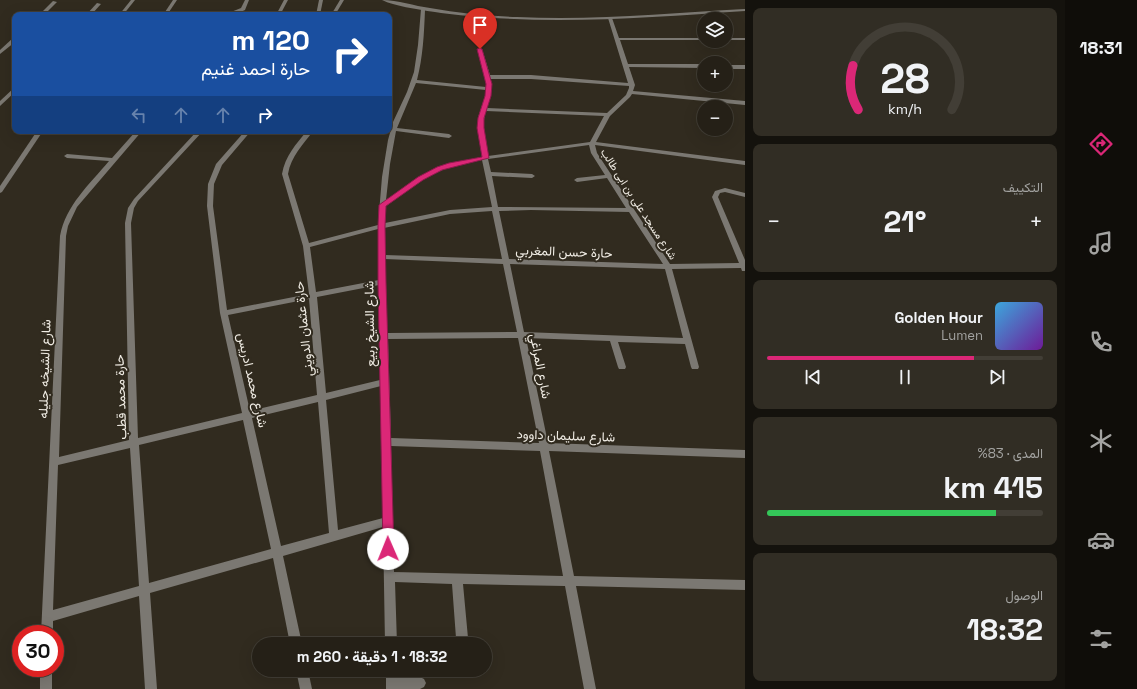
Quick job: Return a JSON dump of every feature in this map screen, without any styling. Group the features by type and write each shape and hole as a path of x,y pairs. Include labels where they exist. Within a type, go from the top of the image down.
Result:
{"street":[{"path":"123,12 133,0"},
{"path":"166,12 175,0"},
{"path":"232,12 243,9 247,0"},
{"path":"280,12 286,0"},
{"path":"319,12 321,0"},
{"path":"335,12 342,0"},
{"path":"384,0 422,10 492,18 610,18 745,10"},
{"path":"44,12 54,2"},
{"path":"91,12 99,4"},
{"name":"شارع الشيخ ربيع","path":"391,637 382,282 383,257 381,226 385,175 394,129 413,81 420,43 422,10"},
{"path":"610,18 632,84 631,92 745,103"},
{"path":"617,39 697,39"},
{"path":"733,39 745,39"},
{"path":"0,52 12,42"},
{"name":"شارع المراغي","path":"480,49 488,77 489,89 483,109 481,128 486,158 544,447 590,689"},
{"path":"626,65 697,66"},
{"path":"733,67 745,67"},
{"path":"488,77 538,77 632,84"},
{"path":"413,81 489,89"},
{"path":"0,104 12,92"},
{"name":"شارع مسجد على بن ابى طالب","path":"631,92 608,115 592,143 596,158 632,210 668,267 695,367"},
{"path":"483,109 608,115"},
{"path":"394,129 449,136"},
{"path":"0,191 38,134"},
{"name":"شارع الشيخه جليله","path":"48,625 63,236 65,226 74,206 136,134"},
{"name":"حارة محمد قطب","path":"150,689 134,442 128,223 129,215 134,204 142,193 197,134"},
{"name":"شارع محمد ادريس","path":"245,134 219,164 211,184 210,206 224,313 295,637"},
{"name":"حارة عثمان الدويني","path":"308,134 290,157 285,168 306,246 313,296 334,536"},
{"path":"383,205 420,179 449,165 486,158 592,143 745,163"},
{"path":"67,156 114,160"},
{"path":"489,174 532,176"},
{"path":"577,180 608,176"},
{"path":"744,267 715,197 717,192 725,190 745,195"},
{"path":"306,246 381,226 462,211 496,209 632,210"},
{"name":"حارة حسن المغربي","path":"383,257 506,260 668,267 744,267"},
{"path":"224,313 382,282"},
{"path":"384,336 521,335 688,341"},
{"path":"613,338 622,367"},
{"path":"54,462 385,382"},
{"name":"شارع سليمان داوود","path":"386,442 745,454"},
{"path":"48,617 388,521"},
{"path":"389,577 745,584"},
{"path":"457,578 462,637"},
{"path":"46,677 46,689"},
{"path":"303,677 306,689"},
{"path":"392,686 420,683"}],"route":[{"path":"388,549 382,282 383,257 381,226 383,205 420,179 439,169 449,165 486,158 482,137 481,118 488,96 489,84 480,49"}]}
